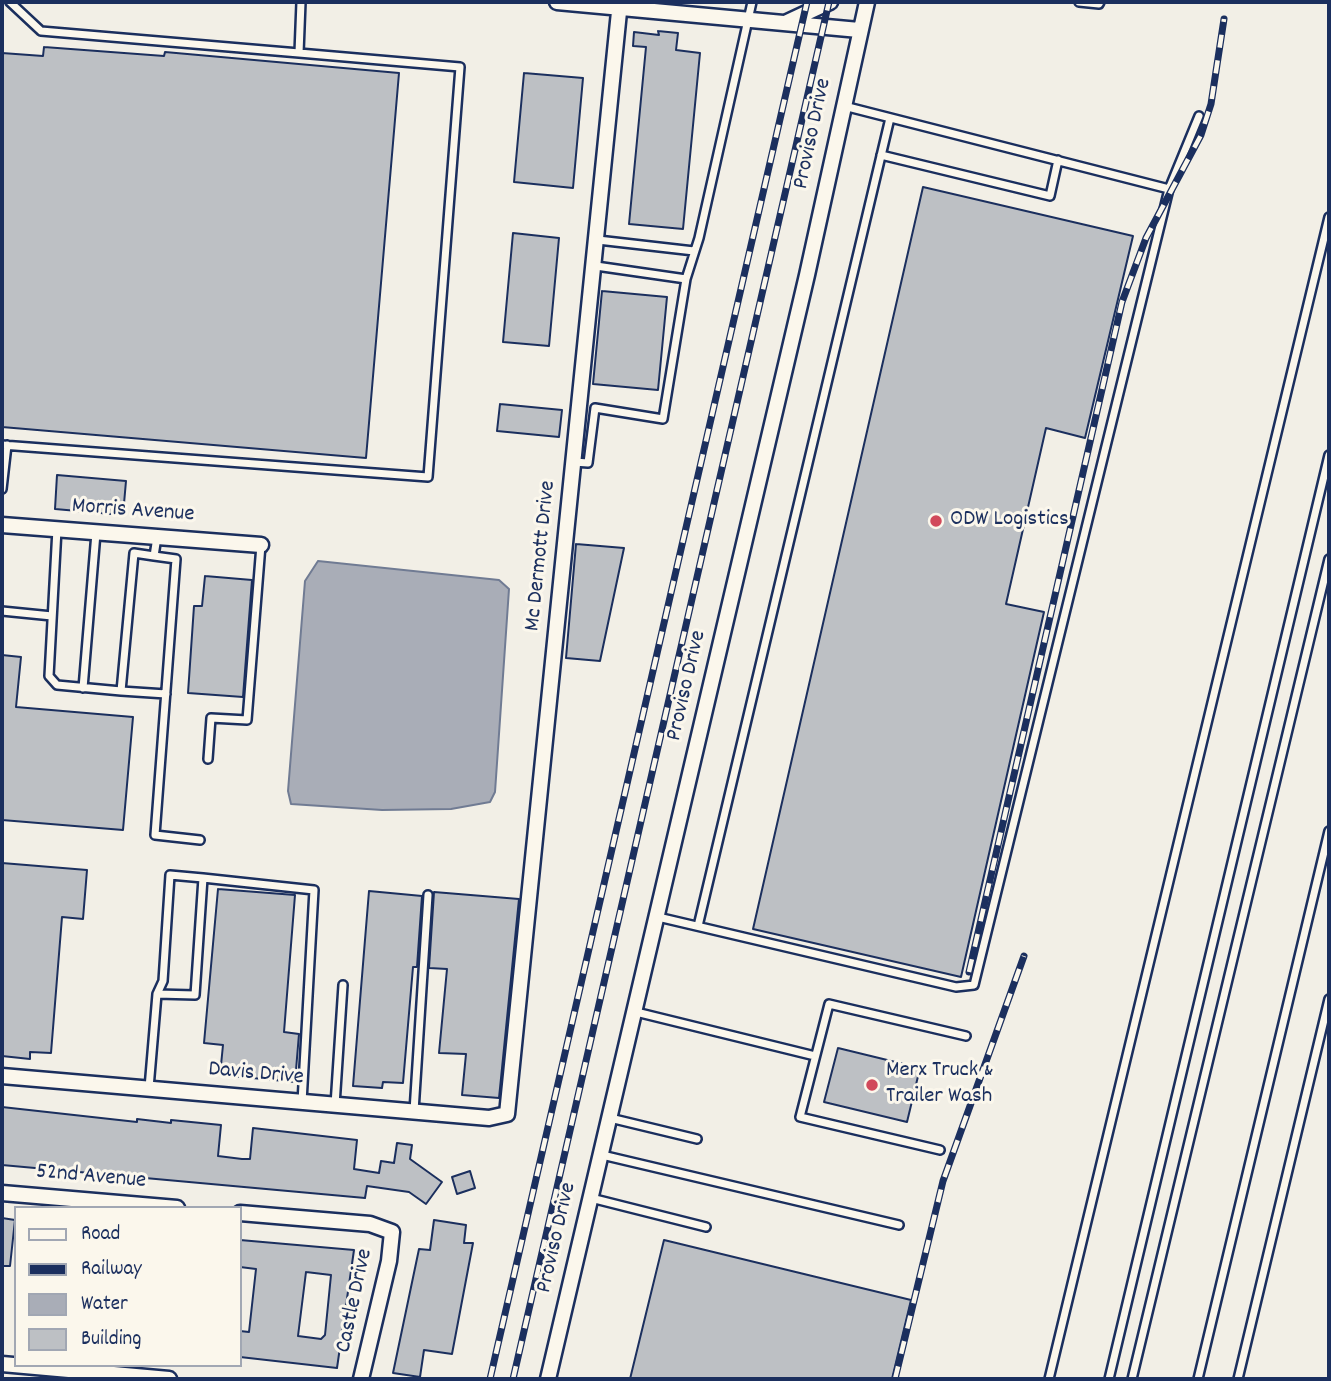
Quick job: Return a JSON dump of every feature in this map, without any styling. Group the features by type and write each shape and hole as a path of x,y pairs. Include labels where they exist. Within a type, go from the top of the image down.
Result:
{"street":[{"path":"558,2 620,5 859,30"},
{"path":"786,23 830,2"},
{"name":"Proviso Drive","path":"548,1379 636,1012 867,2"},
{"name":"Mc Dermott Drive","path":"506,1114 596,266 620,5"},
{"name":"Morris Avenue","path":"2,525 261,545"},
{"name":"Davis Drive","path":"2,1076 489,1118 506,1114"},
{"name":"52nd Avenue","path":"2,1193 154,1206"},
{"name":"Castle Drive","path":"242,1213 370,1224 392,1232 389,1261 361,1379"},
{"path":"35,1367 169,1379"}],"lane":[{"path":"2,489 4,445 428,477 460,67 41,32 10,2"},
{"path":"299,53 301,2"},
{"path":"574,462 588,463 595,408 663,419 686,279 752,2"},
{"path":"1079,2 1100,2"},
{"path":"843,106 1169,189"},
{"path":"658,917 956,987 974,985 1169,189 1199,116"},
{"path":"698,926 890,118"},
{"path":"881,155 1050,196 1058,160"},
{"path":"1049,1379 1329,217"},
{"path":"598,240 694,251"},
{"path":"1318,263 1328,266"},
{"path":"596,266 686,279"},
{"path":"1109,1379 1329,455"},
{"path":"57,529 49,676 57,685 166,694"},
{"path":"83,688 96,532"},
{"path":"154,556 157,537"},
{"path":"208,759 211,719 247,720 261,545"},
{"path":"121,691 134,553 176,559 155,835 200,840"},
{"path":"1132,1379 1329,559"},
{"path":"2,611 52,617"},
{"path":"1198,1379 1329,831"},
{"path":"149,1089 158,994 163,981 170,875 314,890 302,1102"},
{"path":"158,994 195,995 203,878"},
{"path":"414,1112 428,895"},
{"path":"335,1105 343,985"},
{"path":"1238,1379 1329,999"},
{"path":"940,1150 800,1117 829,1004 966,1036"},
{"path":"636,1012 815,1056"},
{"path":"610,1118 697,1139"},
{"path":"602,1155 899,1225"},
{"path":"591,1198 706,1227"}],"water":[{"path":"318,561 499,580 509,589 495,792 490,802 451,809 382,810 291,804 288,791 305,581"}],"building":[{"path":"658,31 678,33 676,50 700,53 683,229 629,224 646,47 633,46 634,32 659,35"},
{"path":"44,47 164,56 165,52 399,73 366,458 2,427 2,53 43,56"},
{"path":"524,73 583,78 573,188 514,182"},
{"name":"ODW Logistics","path":"923,187 1133,236 1085,438 1046,428 1006,604 1044,612 961,977 753,929"},
{"path":"513,233 559,238 549,346 503,342"},
{"path":"602,291 667,297 658,390 593,384"},
{"path":"500,404 562,410 559,437 497,431"},
{"path":"57,475 126,481 123,515 55,509"},
{"path":"576,544 624,548 600,661 566,658"},
{"path":"205,576 252,580 243,697 188,693 194,606 202,606"},
{"path":"2,655 21,657 16,707 133,717 123,830 2,820"},
{"path":"2,863 87,870 83,919 62,917 51,1053 30,1052 30,1059 2,1056"},
{"path":"218,889 295,895 284,1032 299,1034 295,1082 220,1075 223,1045 204,1043"},
{"path":"369,891 422,896 417,967 413,967 403,1083 383,1082 382,1088 353,1086"},
{"path":"434,892 519,899 499,1098 462,1095 466,1054 439,1053 447,969 429,968"},
{"name":"Merx Truck & Trailer Wash","path":"838,1048 920,1068 907,1122 824,1102"},
{"path":"2,1107 137,1122 137,1119 171,1123 171,1120 221,1125 218,1156 242,1159 250,1159 253,1128 357,1140 354,1169 379,1173 381,1161 394,1163 397,1143 412,1145 410,1159 442,1182 426,1204 409,1192 367,1186 365,1198 2,1165"},
{"path":"470,1171 475,1188 457,1194 452,1177"},
{"path":"2,1218 14,1220 14,1229 10,1266 2,1266"},
{"path":"434,1220 466,1225 464,1243 473,1243 452,1354 424,1350 420,1377 393,1373 419,1249 430,1250"},
{"path":"242,1240 354,1250 337,1368 242,1357 242,1331 249,1332 256,1269 242,1267","holes":["306,1272 331,1275 325,1335 321,1339 298,1336"]},
{"path":"664,1240 911,1300 892,1379 630,1379"}],"railway":[{"path":"490,1379 807,2"},
{"path":"513,1379 829,2"},
{"path":"969,972 1122,302 1146,238 1201,135 1211,104 1224,19"},
{"path":"895,1379 943,1181 1024,956"}],"place":[{"name":"ODW Logistics","path":"936,521"},
{"name":"Merx Truck & Trailer Wash","path":"872,1085"}]}
